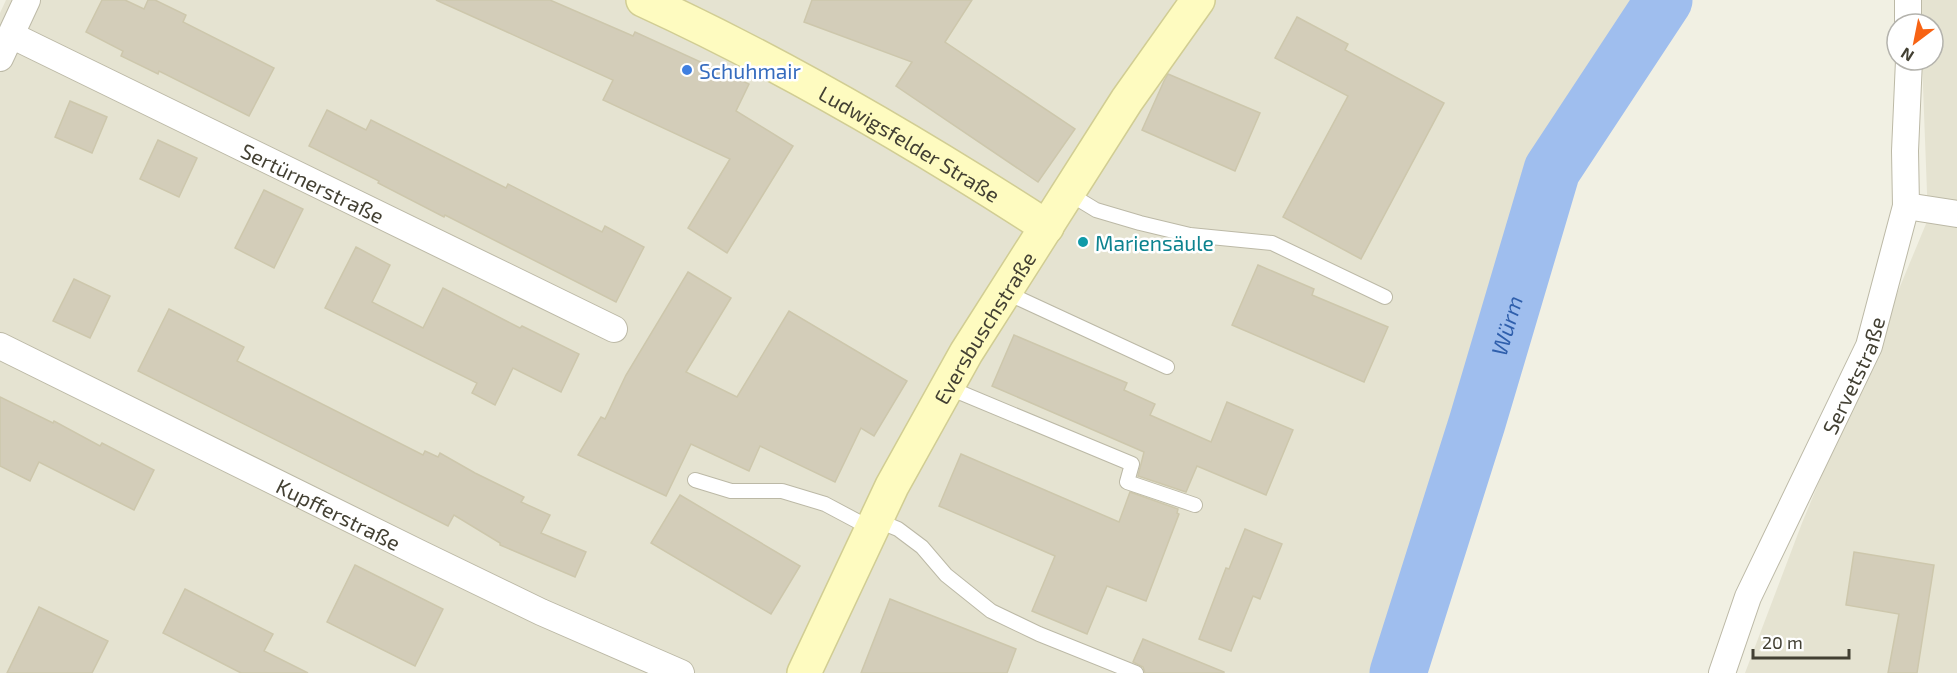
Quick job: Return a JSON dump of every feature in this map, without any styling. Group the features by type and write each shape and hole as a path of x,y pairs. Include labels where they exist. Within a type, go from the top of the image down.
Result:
{"main road":[{"name":"Ludwigsfelder Straße","path":"643,0 720,35 852,109 962,171 1047,227"},
{"name":"Eversbuschstraße","path":"804,673 892,486 947,387 1005,291 1127,100 1198,0"}],"street":[{"path":"0,58 27,0"},
{"name":"Sertürnerstraße","path":"11,35 614,329"},
{"name":"Servetstraße","path":"1722,673 1748,597 1869,346 1906,206 1905,151 1908,72"},
{"path":"1906,206 1957,214"},
{"name":"Kupfferstraße","path":"0,346 449,568 541,612 681,673"}],"lane":[{"path":"1068,193 1096,210 1191,236 1272,243 1385,297"},
{"path":"1005,291 1167,367"},
{"path":"947,387 1132,464 1127,482 1195,505"},
{"path":"695,480 731,491 782,491 825,504 874,525 898,530 922,547 946,575 991,611 1040,634 1136,673"}],"shaded area":[{"path":"6,0 1638,0 1541,153 1384,673 0,673 0,13"},
{"path":"1919,0 1957,0 1957,673 1745,673 1802,523 1928,219 1922,72 1945,72 1945,12 1920,12"}],"building":[{"path":"102,0 125,0 144,9 148,0 155,0 186,15 183,22 274,68 249,116 159,71 158,74 121,56 123,51 86,32"},
{"path":"436,0 550,0 633,36 635,32 749,84 736,111 793,146 727,253 688,228 730,159 603,100 613,80"},
{"path":"812,0 972,0 945,42 1075,129 1038,182 896,86 912,62 804,22"},
{"path":"1297,17 1348,44 1345,50 1444,103 1361,259 1283,217 1348,96 1275,58"},
{"path":"1168,74 1260,113 1235,171 1142,130"},
{"path":"70,101 107,117 92,153 55,137"},
{"path":"327,110 366,130 371,120 506,188 508,184 602,232 605,226 644,247 616,302 445,215 444,217 309,146"},
{"path":"158,140 197,158 179,197 140,179"},
{"path":"264,190 303,209 274,268 235,248"},
{"path":"356,247 390,265 372,302 423,328 443,288 520,328 522,326 579,354 561,392 513,368 495,405 472,393 477,383 325,308"},
{"path":"1258,265 1314,289 1312,295 1388,327 1364,382 1232,325"},
{"path":"688,272 731,298 686,372 737,397 789,311 907,381 874,436 861,428 835,482 760,446 749,471 691,444 666,496 578,455 601,417 605,419 626,375"},
{"path":"74,279 110,296 90,338 53,321"},
{"path":"169,309 244,347 237,361 423,455 425,451 438,457 440,453 524,497 521,502 550,515 541,533 586,552 575,577 500,545 454,515 448,526 138,371"},
{"path":"1014,335 1127,383 1124,390 1155,404 1150,415 1211,442 1227,402 1293,430 1266,495 1197,466 1186,492 1138,476 1144,452 992,386"},
{"path":"0,397 53,423 54,421 100,446 102,443 154,470 134,510 39,462 30,481 0,466"},
{"path":"961,454 1119,522 1130,492 1178,509 1179,514 1146,601 1107,586 1087,634 1032,611 1055,556 939,506"},
{"path":"680,495 800,566 771,614 651,543"},
{"path":"1245,529 1282,544 1260,599 1253,596 1231,651 1199,639 1226,568 1229,569"},
{"path":"1854,552 1934,565 1917,673 1888,673 1899,614 1846,605"},
{"path":"355,565 443,609 415,666 327,622"},
{"path":"185,589 273,634 264,651 308,673 241,673 163,633"},
{"path":"890,599 1016,649 1007,673 861,673"},
{"path":"39,607 108,641 92,673 7,673"},
{"path":"1143,639 1224,673 1145,673 1143,667 1133,662"}],"waterway":[{"name":"Würm","path":"1398,673 1477,423 1552,170 1664,0"}],"place":[{"name":"Schuhmair","path":"687,70"},
{"name":"Mariensäule","path":"1083,242"}]}
